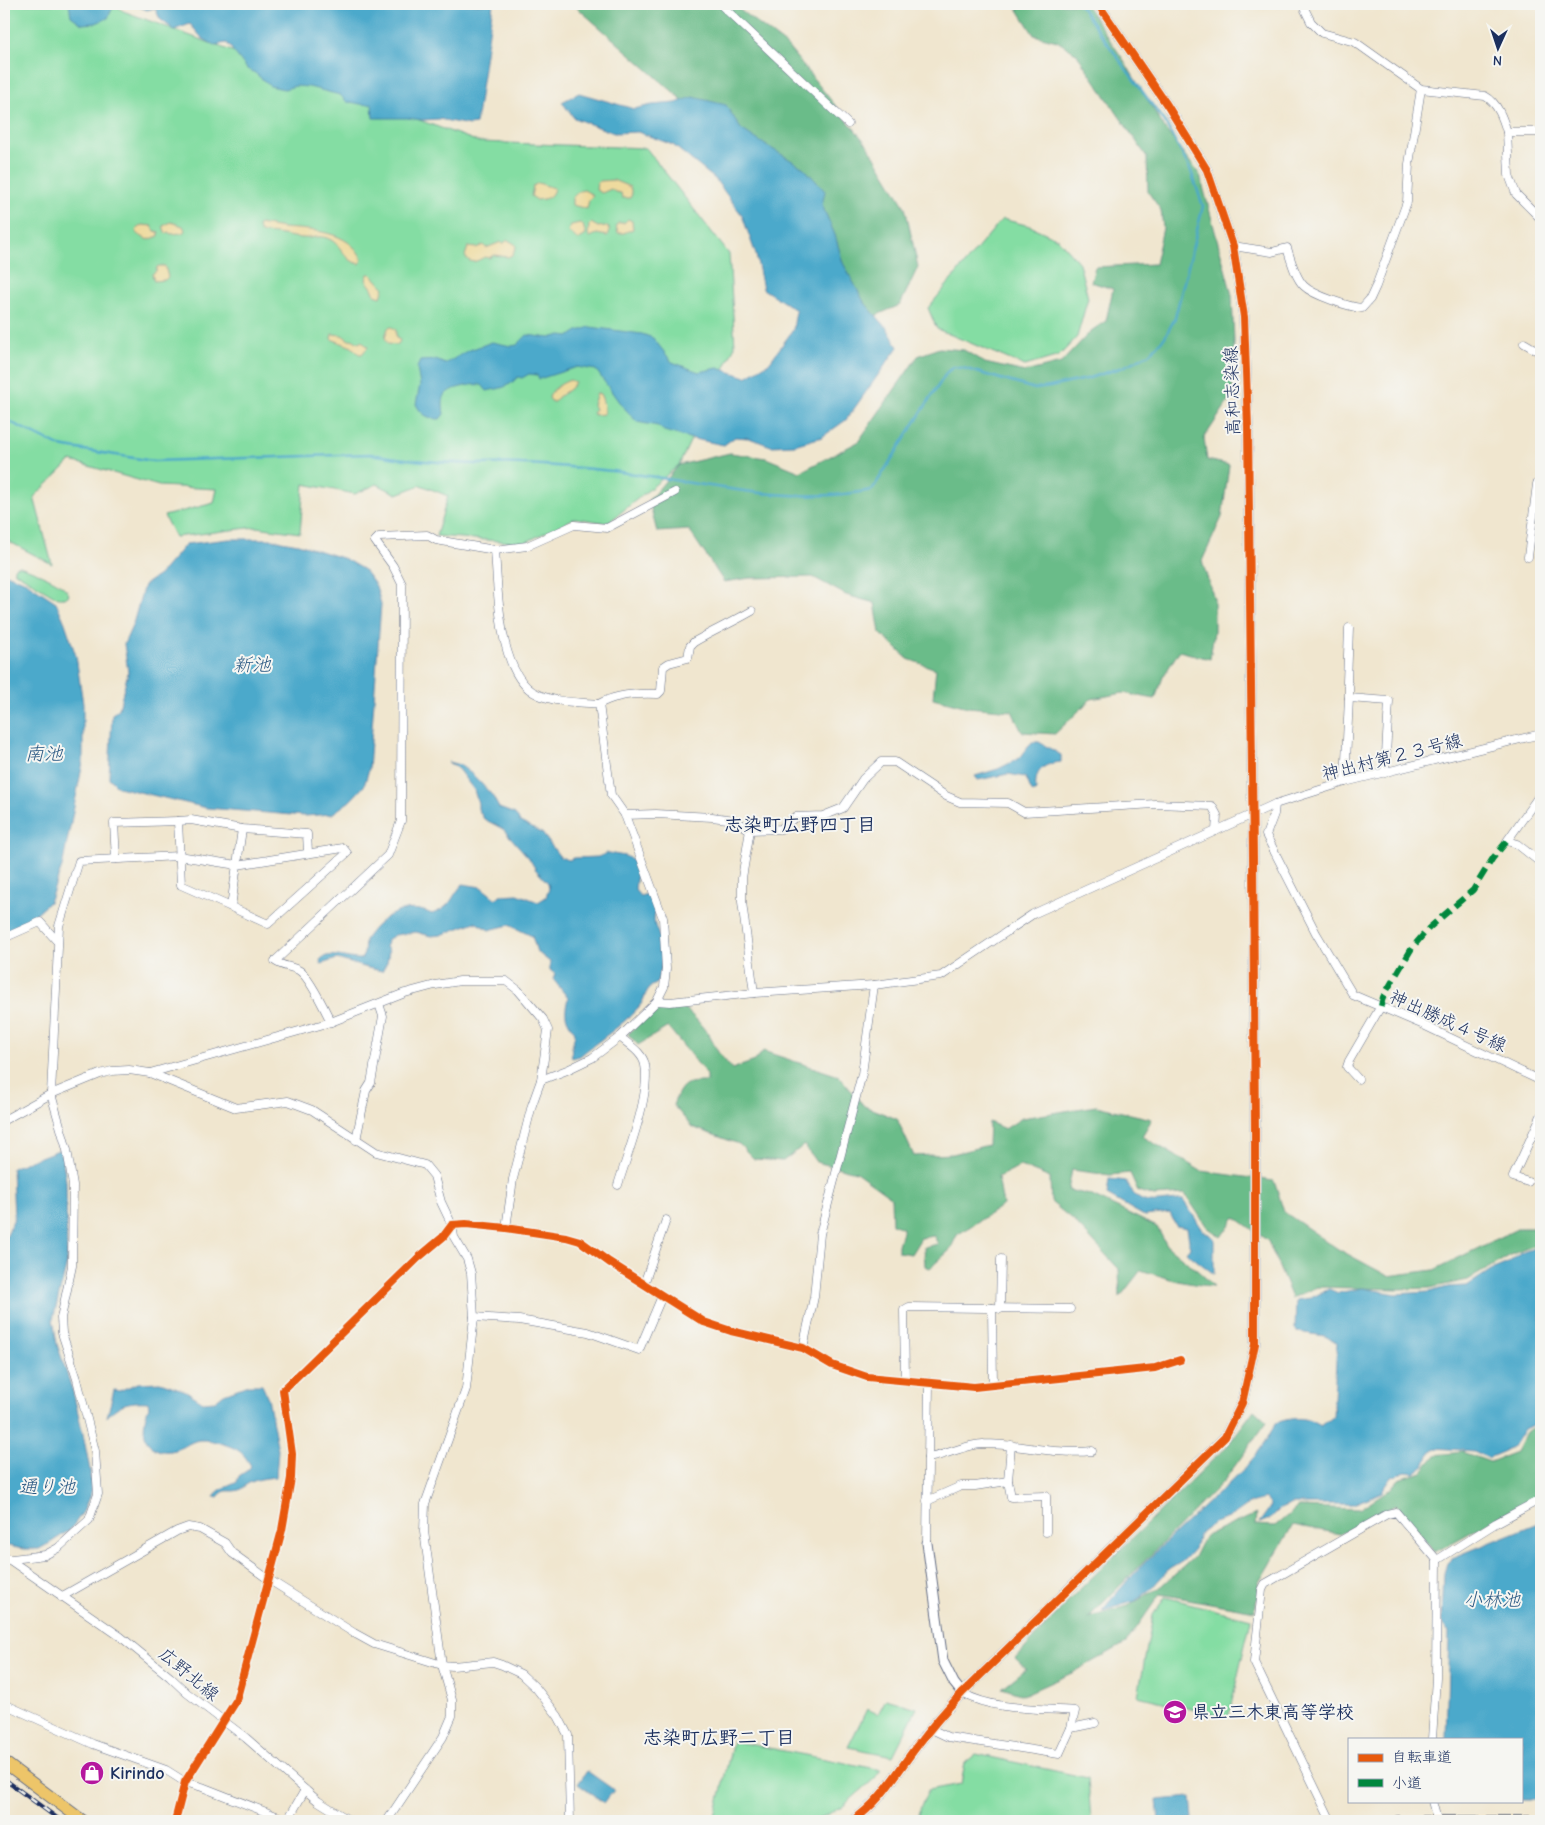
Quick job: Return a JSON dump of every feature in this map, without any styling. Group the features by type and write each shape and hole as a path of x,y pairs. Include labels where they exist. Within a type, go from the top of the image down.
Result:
{"main road":[{"path":"4,1762 83,1821"},
{"path":"1398,1821 1541,1821"}],"street":[{"path":"720,4 848,124"},
{"name":"高和志染線","path":"852,1821 884,1793 930,1729 962,1693 1225,1437 1242,1403 1255,1344 1255,1122 1248,427 1244,317 1233,246 1207,170 1167,105 1098,4"},
{"path":"1302,4 1311,22 1322,33 1355,42 1421,89 1485,96 1493,100 1503,119 1507,132 1509,175 1516,194 1541,219"},
{"path":"1233,246 1272,252 1287,248 1302,285 1332,300 1362,308 1370,299 1376,286 1408,202 1408,164 1421,89"},
{"path":"1507,132 1541,132"},
{"path":"1524,343 1541,353"},
{"path":"1528,557 1537,484 1541,484"},
{"path":"331,1022 306,976 299,970 279,965 275,961 388,855 402,821 402,584 394,566 375,541 379,537 427,535 436,540 495,550 527,546 574,525 607,528 675,492"},
{"path":"495,550 502,630 507,651 524,686 552,700 600,704 605,700 622,696 641,693 658,694 661,691 663,667 688,658 690,646 694,642 752,611"},
{"path":"1344,782 1349,698 1347,682 1349,628"},
{"path":"1349,698 1389,701 1385,773"},
{"path":"541,1080 592,1058 620,1037 657,1001 664,987 666,969 663,918 625,814 611,795 600,704"},
{"name":"神出村第２３号線","path":"657,1001 670,1002 754,993 874,985 941,976 1033,914 1275,804 1344,782 1541,734"},
{"path":"625,814 712,817 735,820 750,830 781,829 795,817 823,816 843,808 863,779 881,762 895,762 946,796 960,802 1008,803 1024,812 1155,804 1212,806 1217,814 1216,830"},
{"path":"1541,793 1507,841 1517,844 1541,863"},
{"name":"神出勝成４号線","path":"1275,804 1274,814 1266,835 1316,933 1353,995 1419,1023 1541,1081"},
{"path":"5,1558 45,1555 58,1548 89,1520 98,1494 96,1459 91,1435 77,1379 62,1333 61,1318 72,1266 73,1185 67,1150 50,1094 57,941 59,926 78,861 179,856 237,865 308,852 343,848 346,853 268,924 180,885 179,856 178,820"},
{"path":"116,859 114,823 178,820 191,820 242,829 307,834 308,852"},
{"path":"231,907 242,829"},
{"path":"750,830 742,878 742,902 754,993"},
{"path":"4,938 40,922 57,941"},
{"path":"150,1073 331,1022 405,993 435,985 460,981 506,981 518,990 543,1019 548,1030 541,1080 532,1105 513,1179 506,1228"},
{"path":"803,1348 814,1297 820,1234 862,1074 874,985"},
{"path":"356,1140 366,1091 371,1083 383,1016 379,1004"},
{"path":"1358,1079 1347,1067 1348,1061 1381,1006"},
{"path":"618,1186 646,1093 645,1064 639,1053 620,1037"},
{"path":"4,1120 50,1094 112,1071 129,1070 150,1073 236,1108 288,1101 312,1110 356,1140 381,1154 425,1166 434,1176 441,1202 452,1225 454,1237 467,1260 471,1273 474,1317 466,1388 425,1504 424,1532 442,1665 452,1700 452,1716 444,1737 387,1821"},
{"path":"1528,1182 1513,1177 1541,1116"},
{"path":"644,1284 666,1220"},
{"path":"175,1821 185,1782 236,1701 282,1530 291,1478 292,1454 283,1390 418,1258 443,1237 452,1225 466,1224 506,1228 580,1240 704,1322 731,1331 803,1348 832,1365 867,1377 974,1387 1155,1368 1180,1360"},
{"path":"993,1385 996,1308 1001,1259"},
{"path":"474,1317 519,1320 588,1332 639,1350 662,1296"},
{"path":"905,1380 904,1310 909,1307 1070,1309"},
{"path":"928,1382 927,1542 943,1660 954,1683 962,1693 973,1699 995,1705 1075,1711 1071,1728 1059,1754 948,1737 930,1729"},
{"path":"928,1458 981,1444 1011,1445 1071,1453 1092,1451"},
{"path":"1011,1445 1008,1481 1010,1497 1046,1496 1046,1532"},
{"path":"927,1501 960,1486 975,1486 1008,1481"},
{"path":"1437,1560 1496,1523 1541,1499"},
{"path":"1331,1821 1254,1662 1262,1590 1265,1584 1387,1514 1396,1512 1437,1560 1436,1678 1432,1738"},
{"path":"61,1597 177,1531 188,1527 200,1529 225,1543 232,1553 268,1579 374,1644 442,1665 454,1666 492,1662 521,1674 536,1688 558,1716 568,1735 570,1821"},
{"name":"広野北線","path":"5,1558 121,1637 223,1722 246,1738 318,1801 350,1821"},
{"path":"4,1704 93,1744 166,1770 185,1782 288,1821 305,1790"},
{"path":"1071,1728 1095,1723"},
{"path":"1432,1802 1437,1820"},
{"path":"334,1821 342,1816"}],"green space":[{"path":"4,4 115,4 123,11 479,142 646,148 729,254 735,346 679,465 608,523 575,518 524,543 436,536 448,496 421,485 397,494 377,484 355,494 304,484 300,533 256,527 175,537 164,516 214,503 217,489 159,486 71,461 34,497 52,564 4,539"},
{"path":"573,4 732,4 787,46 869,147 905,207 918,267 900,305 863,321 701,129 679,97"},
{"path":"1016,4 1085,4 1123,59 1165,129 1200,175 1232,295 1234,342 1232,396 1204,438 1207,460 1229,465 1222,517 1202,561 1214,599 1214,632 1210,659 1179,651 1163,677 1155,699 1123,693 1091,699 1055,734 1022,732 1012,711 968,707 933,698 936,669 908,659 880,633 875,603 846,595 813,577 750,578 724,582 689,530 657,532 649,500 679,465 730,453 766,458 800,472 858,442 918,356 939,348 964,350 985,363 1025,372 1061,363 1091,331 1106,321 1113,289 1091,282 1095,267 1155,264 1163,228 1161,210 1148,192 1147,157 1076,53 1057,41 1034,35"},
{"path":"1002,219 1030,226 1058,239 1079,263 1088,298 1077,337 1059,356 1025,366 937,329 928,308"},
{"path":"17,566 55,581 67,590 69,595 65,598 58,598 14,571 14,568"},
{"path":"653,1008 684,1008 709,1035 718,1052 732,1069 755,1061 763,1051 839,1076 864,1106 897,1119 914,1156 953,1154 988,1145 989,1122 1005,1129 1022,1118 1096,1106 1152,1119 1142,1136 1201,1171 1274,1181 1284,1212 1338,1249 1388,1276 1434,1270 1519,1228 1541,1228 1541,1242 1509,1256 1468,1280 1430,1288 1317,1287 1292,1298 1268,1241 1235,1217 1221,1237 1207,1227 1185,1194 1154,1196 1138,1191 1130,1173 1110,1175 1072,1170 1068,1190 1090,1195 1157,1227 1167,1246 1214,1286 1177,1281 1141,1270 1120,1297 1119,1269 1074,1221 1051,1202 1050,1178 1020,1166 998,1177 1003,1205 957,1235 950,1250 930,1268 925,1266 924,1247 938,1244 934,1236 921,1238 911,1254 898,1252 903,1228 892,1224 891,1197 856,1172 816,1162 804,1145 783,1161 754,1159 739,1144 692,1127 673,1105 679,1092 685,1085 693,1082 707,1082 707,1075 668,1027 638,1045 628,1034"},
{"path":"1254,1410 1267,1422 1223,1482 1088,1618 1128,1606 1162,1586 1194,1557 1204,1537 1256,1514 1255,1525 1275,1526 1298,1507 1359,1509 1390,1489 1399,1479 1422,1472 1436,1455 1462,1452 1490,1462 1516,1452 1526,1432 1541,1423 1541,1494 1435,1552 1396,1505 1340,1534 1293,1525 1259,1582 1255,1611 1160,1594 1126,1643 1074,1672 1023,1695 1002,1688 1026,1669 1015,1659 1071,1598 1227,1446"},
{"path":"1165,1597 1251,1619 1228,1718 1138,1696 1153,1615"},
{"path":"886,1699 917,1708 893,1756 848,1747 867,1709 878,1714"},
{"path":"733,1741 882,1770 842,1807 814,1821 714,1821"},
{"path":"976,1754 1088,1778 1091,1821 915,1821 928,1790 961,1784 965,1763"}],"sand":[{"path":"613,180 630,187 632,194 630,198 622,198 621,193 611,189 602,193 596,190 597,183 600,181"},
{"path":"538,183 554,188 550,196 537,200 531,196 533,186"},
{"path":"584,190 593,195 589,200 587,209 572,205 572,198 579,191"},
{"path":"628,219 632,221 633,229 624,233 618,233 616,226 618,223 624,223"},
{"path":"171,222 183,226 185,230 183,233 171,234 168,232 166,234 163,226"},
{"path":"580,223 583,225 586,235 578,240 568,231 571,225"},
{"path":"591,223 598,227 606,226 609,228 609,234 607,236 597,234 590,237 588,234"},
{"path":"259,224 328,233 348,242 356,249 362,259 360,264 350,260 332,240 327,238 300,238 262,233 258,228"},
{"path":"142,225 152,226 155,231 159,232 159,236 148,240 137,234 136,231"},
{"path":"508,240 515,244 516,247 512,255 508,257 494,255 472,262 465,256 468,247 476,248 483,245 486,248 501,242 502,244"},
{"path":"159,266 165,266 168,277 165,280 154,281 152,274"},
{"path":"368,274 371,274 384,288 381,297 375,295 366,280"},
{"path":"392,327 396,330 396,338 400,340 396,345 388,344 385,336 388,328"},
{"path":"332,334 342,335 349,340 352,339 359,343 362,341 368,347 362,354 359,354 352,347 331,339"},
{"path":"570,380 575,382 573,385 552,402 549,398 554,389"},
{"path":"597,393 600,394 602,399 604,414 595,415 592,413 595,409 593,405"}],"water":[{"path":"69,4 123,4 112,9 108,18 96,23 82,24 71,16"},
{"path":"133,4 493,4 476,124 469,125 439,119 373,118 372,104 365,105 347,102 340,95 309,87 296,86 284,89 270,86 255,73 247,69 227,43 214,45 202,38 190,24 174,30 160,19 155,8 147,10"},
{"path":"579,93 634,109 676,103 693,97 726,105 741,129 804,168 825,191 822,205 835,235 843,263 864,302 887,328 898,347 846,420 822,437 794,445 771,446 749,438 735,437 724,445 689,438 664,431 658,426 637,422 619,402 596,370 577,367 539,379 537,375 529,374 522,378 518,377 503,387 487,391 482,385 469,385 451,390 445,395 443,403 444,414 440,419 429,417 420,411 416,404 420,385 417,368 420,361 436,360 445,364 467,351 492,342 511,346 517,345 527,335 550,338 561,335 570,336 590,327 642,334 653,338 672,362 699,372 718,368 746,377 769,363 793,330 796,310 763,289 756,255 742,215 715,179 673,145 638,132 614,133 574,118 562,102"},
{"name":"新池","path":"229,539 270,539 298,544 345,559 364,570 376,586 381,604 369,769 364,786 350,801 332,814 305,816 207,808 118,787 109,778 112,714 119,709 128,672 124,644 133,624 144,585 159,575 186,544"},
{"name":"南池","path":"4,573 26,582 56,602 65,623 76,656 83,704 83,762 62,867 49,902 29,920 4,933"},
{"path":"1032,742 1039,742 1061,755 1061,762 1044,767 1038,774 1036,778 1036,791 1033,793 1025,777 1008,774 978,780 975,776 998,769 1020,758"},
{"path":"448,762 460,765 473,775 492,795 499,808 515,814 520,822 542,833 560,857 569,860 573,858 598,857 607,853 625,856 632,859 637,871 635,890 640,896 650,893 656,911 654,920 662,950 661,965 656,984 649,988 641,1005 632,1015 580,1056 572,1058 575,1032 566,1016 568,998 553,979 555,974 550,970 550,962 537,952 532,936 509,925 489,930 475,922 441,935 431,936 416,932 395,935 387,940 386,947 389,951 387,962 382,971 337,959 321,964 320,960 328,956 361,959 364,954 365,940 385,918 402,910 422,910 432,914 439,911 448,905 463,884 481,887 496,899 500,895 518,894 538,902 546,897 549,889 548,883 503,829 484,819 478,809 474,790 458,769"},
{"name":"通り池","path":"61,1149 66,1181 67,1263 53,1319 57,1344 73,1392 83,1434 90,1470 91,1492 83,1512 70,1530 39,1549 23,1549 4,1545 4,1242 14,1218 12,1168"},
{"path":"1109,1179 1126,1181 1131,1191 1143,1201 1183,1200 1203,1230 1214,1238 1214,1274 1186,1252 1190,1247 1187,1228 1176,1226 1170,1213 1144,1216 1107,1195"},
{"path":"1534,1248 1541,1248 1541,1421 1524,1429 1512,1448 1488,1458 1474,1451 1436,1448 1430,1452 1426,1464 1414,1473 1406,1472 1392,1477 1382,1492 1353,1504 1292,1504 1280,1509 1270,1519 1259,1523 1269,1509 1270,1504 1265,1499 1250,1503 1229,1518 1214,1523 1199,1534 1194,1549 1183,1561 1168,1570 1148,1592 1135,1601 1102,1611 1124,1585 1173,1535 1231,1482 1261,1449 1275,1423 1299,1418 1309,1420 1321,1426 1333,1417 1337,1343 1325,1336 1298,1332 1295,1329 1296,1300 1311,1298 1329,1289 1338,1293 1363,1288 1396,1294 1429,1292 1448,1287 1467,1286 1491,1270 1508,1263 1521,1253"},
{"path":"160,1382 186,1391 203,1402 215,1401 224,1394 248,1385 262,1385 268,1398 278,1450 276,1477 255,1481 239,1490 226,1491 218,1497 214,1497 221,1490 237,1482 239,1476 251,1466 241,1452 224,1444 205,1440 195,1441 170,1451 161,1451 154,1448 149,1443 144,1430 149,1407 148,1402 125,1404 107,1417 114,1390 119,1391 138,1383"},
{"name":"小林池","path":"1541,1522 1541,1800 1522,1800 1522,1738 1446,1738 1449,1633 1442,1624 1444,1573 1447,1563 1452,1558"},
{"path":"587,1771 614,1790 604,1803 578,1784"},
{"path":"1191,1797 1193,1819 1159,1821 1157,1800"}],"waterway":[{"path":"4,419 59,446 153,461 370,454 436,462 533,464 601,470 774,494 807,496 872,490 947,372 953,367 963,368 1035,389 1050,387 1086,379 1123,367 1149,354 1165,337 1175,318 1203,206 1191,171 1166,124 1079,4"}],"railway":[{"path":"4,1779 61,1821"}],"marked path":[{"path":"1381,1006 1383,997 1412,948 1429,928 1473,890 1493,858 1507,841"}],"cycle path":[{"path":"852,1821 880,1796 928,1732 962,1693 1225,1437 1242,1403 1255,1344 1253,856 1248,427 1244,317 1233,246 1207,170 1167,105 1098,4"},
{"path":"175,1821 185,1782 236,1701 282,1530 291,1478 292,1454 283,1390 418,1258 443,1237 452,1225 466,1224 506,1228 566,1237 580,1241 609,1262 704,1322 731,1331 803,1348 832,1365 867,1377 974,1387 1155,1368 1180,1360"}],"place":[{"name":"県立三木東高等学校","path":"1175,1712"},
{"name":"Kirindo","path":"92,1773"}],"district":[{"name":"志染町広野四丁目","path":"800,824"},
{"name":"志染町広野二丁目","path":"719,1737"}]}
